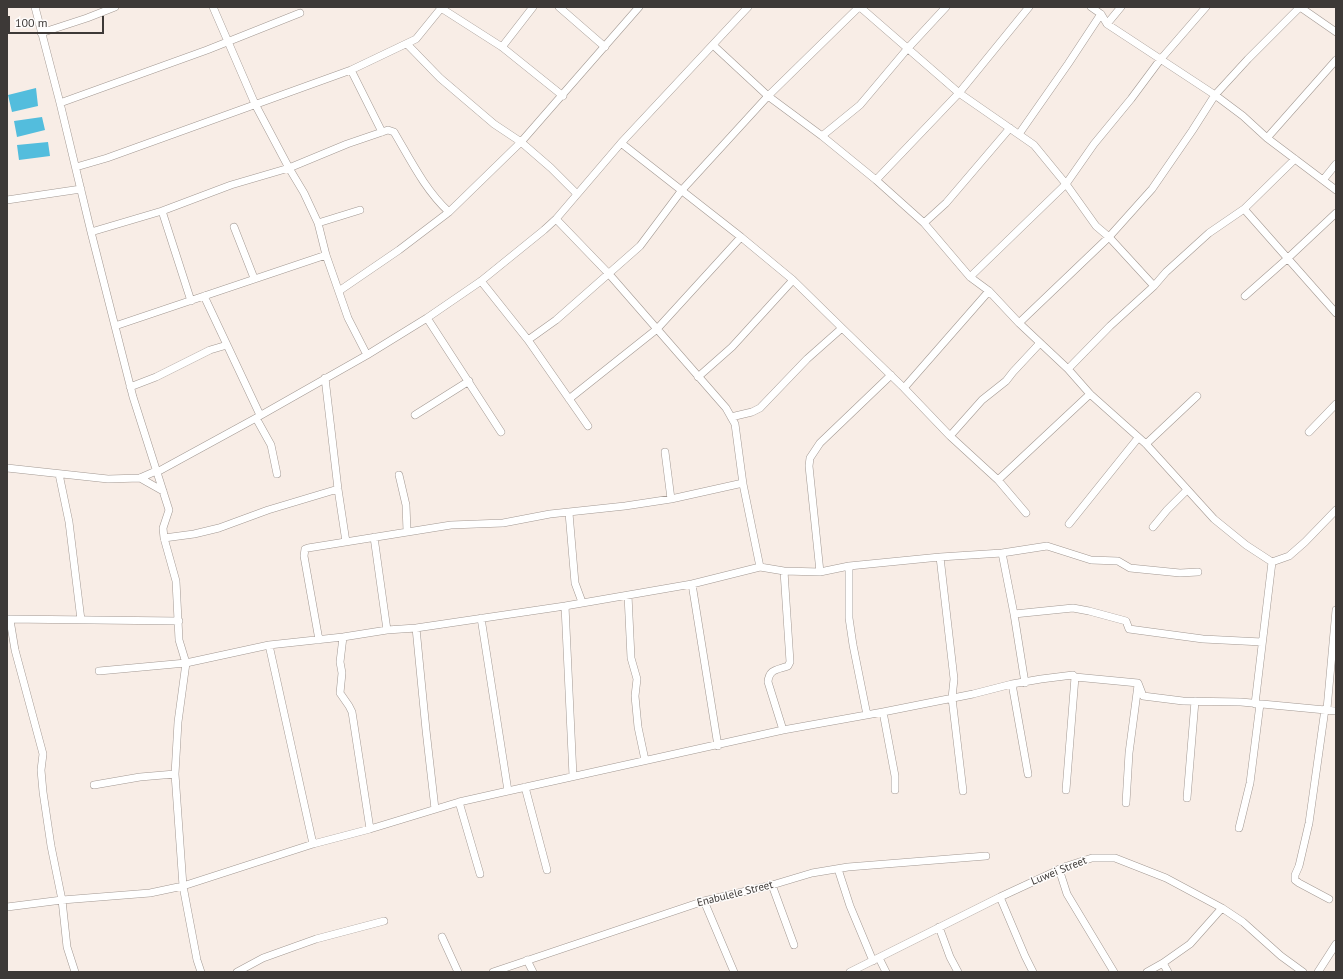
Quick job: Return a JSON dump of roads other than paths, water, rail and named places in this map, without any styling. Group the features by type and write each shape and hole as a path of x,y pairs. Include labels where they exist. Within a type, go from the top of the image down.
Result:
{"street":[{"path":"35,7 130,387 169,510 163,528 164,538 176,581 179,640 186,663 178,722 175,774 183,886 197,960 201,972"},
{"path":"41,33 115,7"},
{"path":"213,7 255,104 304,193 318,223 326,255 348,318 366,355"},
{"path":"76,167 106,158 255,104 302,89 351,70 416,39 441,7 502,47 563,96"},
{"path":"502,47 533,7"},
{"path":"559,7 605,47"},
{"path":"339,291 399,250 449,212 521,142 640,7"},
{"path":"7,468 108,479 140,478 158,471 258,417 428,318 481,281 556,219 621,143 748,7"},
{"path":"528,340 556,320 640,246 682,190 768,96 860,7 959,93 1034,146 1066,184 1096,226 1109,237 1154,286"},
{"path":"822,136 860,105 908,48 946,7"},
{"path":"876,180 959,93 1029,7"},
{"path":"1091,7 1101,14 1107,24 1243,116 1266,138 1295,158 1336,190"},
{"path":"1107,24 1121,7"},
{"path":"970,277 1066,184 1094,144 1131,100 1160,60 1206,7"},
{"path":"1019,323 1109,237 1152,189 1192,131 1214,95 1300,7 1336,32"},
{"path":"60,103 227,42 300,13"},
{"path":"1019,134 1101,14"},
{"path":"407,44 440,78 494,124 521,142 578,194"},
{"path":"713,45 768,96 822,136 876,180 924,223 970,277 989,291 1019,323 1068,369 1090,394 1146,444 1214,519 1246,545 1272,562"},
{"path":"1266,138 1336,60"},
{"path":"351,70 382,132"},
{"path":"924,223 946,203 1010,128"},
{"path":"91,232 162,211 231,185 289,168 388,130 394,132 428,187 441,205 449,212"},
{"path":"621,143 794,280 891,375 950,436 998,480 1026,513"},
{"path":"1068,369 1110,326 1154,286 1166,272 1209,233 1244,209 1295,158"},
{"path":"1323,180 1336,164"},
{"path":"7,200 81,189"},
{"path":"1244,209 1335,310"},
{"path":"318,223 360,210"},
{"path":"162,211 191,301"},
{"path":"1245,296 1336,213"},
{"path":"556,219 609,274 726,408 735,424 743,483 760,567"},
{"path":"234,227 254,278"},
{"path":"569,399 657,329 741,237"},
{"path":"115,326 326,255"},
{"path":"698,377 732,347 794,280"},
{"path":"481,281 528,340 588,426"},
{"path":"904,388 989,291"},
{"path":"204,296 271,445 277,474"},
{"path":"428,318 501,432"},
{"path":"731,417 752,412 760,408 807,359 842,328"},
{"path":"950,436 982,400 1006,381 1040,343"},
{"path":"130,387 156,377 210,350 227,345"},
{"path":"820,572 809,466 810,458 820,443 891,375"},
{"path":"326,378 338,489 346,542"},
{"path":"415,415 469,381"},
{"path":"998,480 1090,394"},
{"path":"1146,444 1197,396"},
{"path":"1309,432 1336,404"},
{"path":"1068,524 1138,438"},
{"path":"665,452 671,498"},
{"path":"59,474 69,522 81,620"},
{"path":"399,476 406,505 407,531"},
{"path":"140,478 163,491"},
{"path":"319,640 304,552 305,549 407,531 451,525 504,523 550,514 569,513 671,498 743,483"},
{"path":"164,538 194,534 219,528 268,510 338,489"},
{"path":"1153,527 1187,490"},
{"path":"1272,562 1289,556 1336,510"},
{"path":"569,513 576,584 582,602"},
{"path":"374,537 387,630"},
{"path":"99,671 186,663 269,645 343,637 387,630 416,628 565,606 692,584 760,567 784,571 820,572 849,566 940,557 1002,553 1047,546 1091,560 1118,561 1130,568 1180,573 1198,572"},
{"path":"1002,553 1025,683"},
{"path":"940,557 954,679 952,698 963,791"},
{"path":"1239,828 1250,783 1258,704 1262,642 1272,562"},
{"path":"849,566 849,618 852,645 866,715"},
{"path":"783,730 768,682 771,672 788,666 790,662 784,571"},
{"path":"692,584 718,746"},
{"path":"628,594 631,658 637,679 635,696 638,727 645,760"},
{"path":"565,606 573,776"},
{"path":"1014,614 1073,608 1089,610 1126,621 1129,629 1203,639 1262,642"},
{"path":"1329,899 1299,883 1296,880 1295,874 1299,866 1309,823 1326,709 1336,610"},
{"path":"481,618 508,791"},
{"path":"75,972 67,947 62,900 51,846 43,792 41,770 43,754 15,650 9,620 179,621"},
{"path":"416,628 435,809"},
{"path":"343,637 340,662 342,673 340,693 350,706 352,712 370,829"},
{"path":"269,645 313,844"},
{"path":"7,907 62,900 150,893 183,886 313,844 370,829 459,802 645,760 718,746 783,730 883,712 1012,684 1073,675 1075,677 1138,683"},
{"path":"1066,790 1075,677"},
{"path":"1138,683 1143,696 1195,701 1241,702 1336,711"},
{"path":"1126,803 1129,753 1138,683"},
{"path":"1012,684 1028,774"},
{"path":"1187,798 1195,701"},
{"path":"883,712 895,776 895,790"},
{"path":"94,785 140,777 175,774"},
{"path":"525,787 548,870"},
{"path":"459,802 480,874"},
{"name":"Enabulele Street","path":"493,972 704,901 772,885 812,873 838,869 986,856"},
{"name":"Luwei Street","path":"850,972 1000,897 1059,870 1092,858 1115,858 1166,878 1222,908 1243,922 1281,956 1303,972"},
{"path":"838,869 850,906 876,960 886,972"},
{"path":"1059,870 1067,894 1114,972"},
{"path":"772,885 794,945"},
{"path":"1000,897 1033,972"},
{"path":"704,901 734,972"},
{"path":"1147,972 1190,944 1222,908"},
{"path":"237,972 263,958 316,939 384,921"},
{"path":"939,927 950,957 958,972"},
{"path":"442,937 458,972"},
{"path":"1318,972 1336,944"},
{"path":"527,960 532,972"},
{"path":"1163,963 1168,972"}],"water":[{"path":"36,88 38,106 12,112 8,95"},
{"path":"42,117 45,130 17,137 14,121"},
{"path":"48,142 50,156 19,160 17,145"}]}
